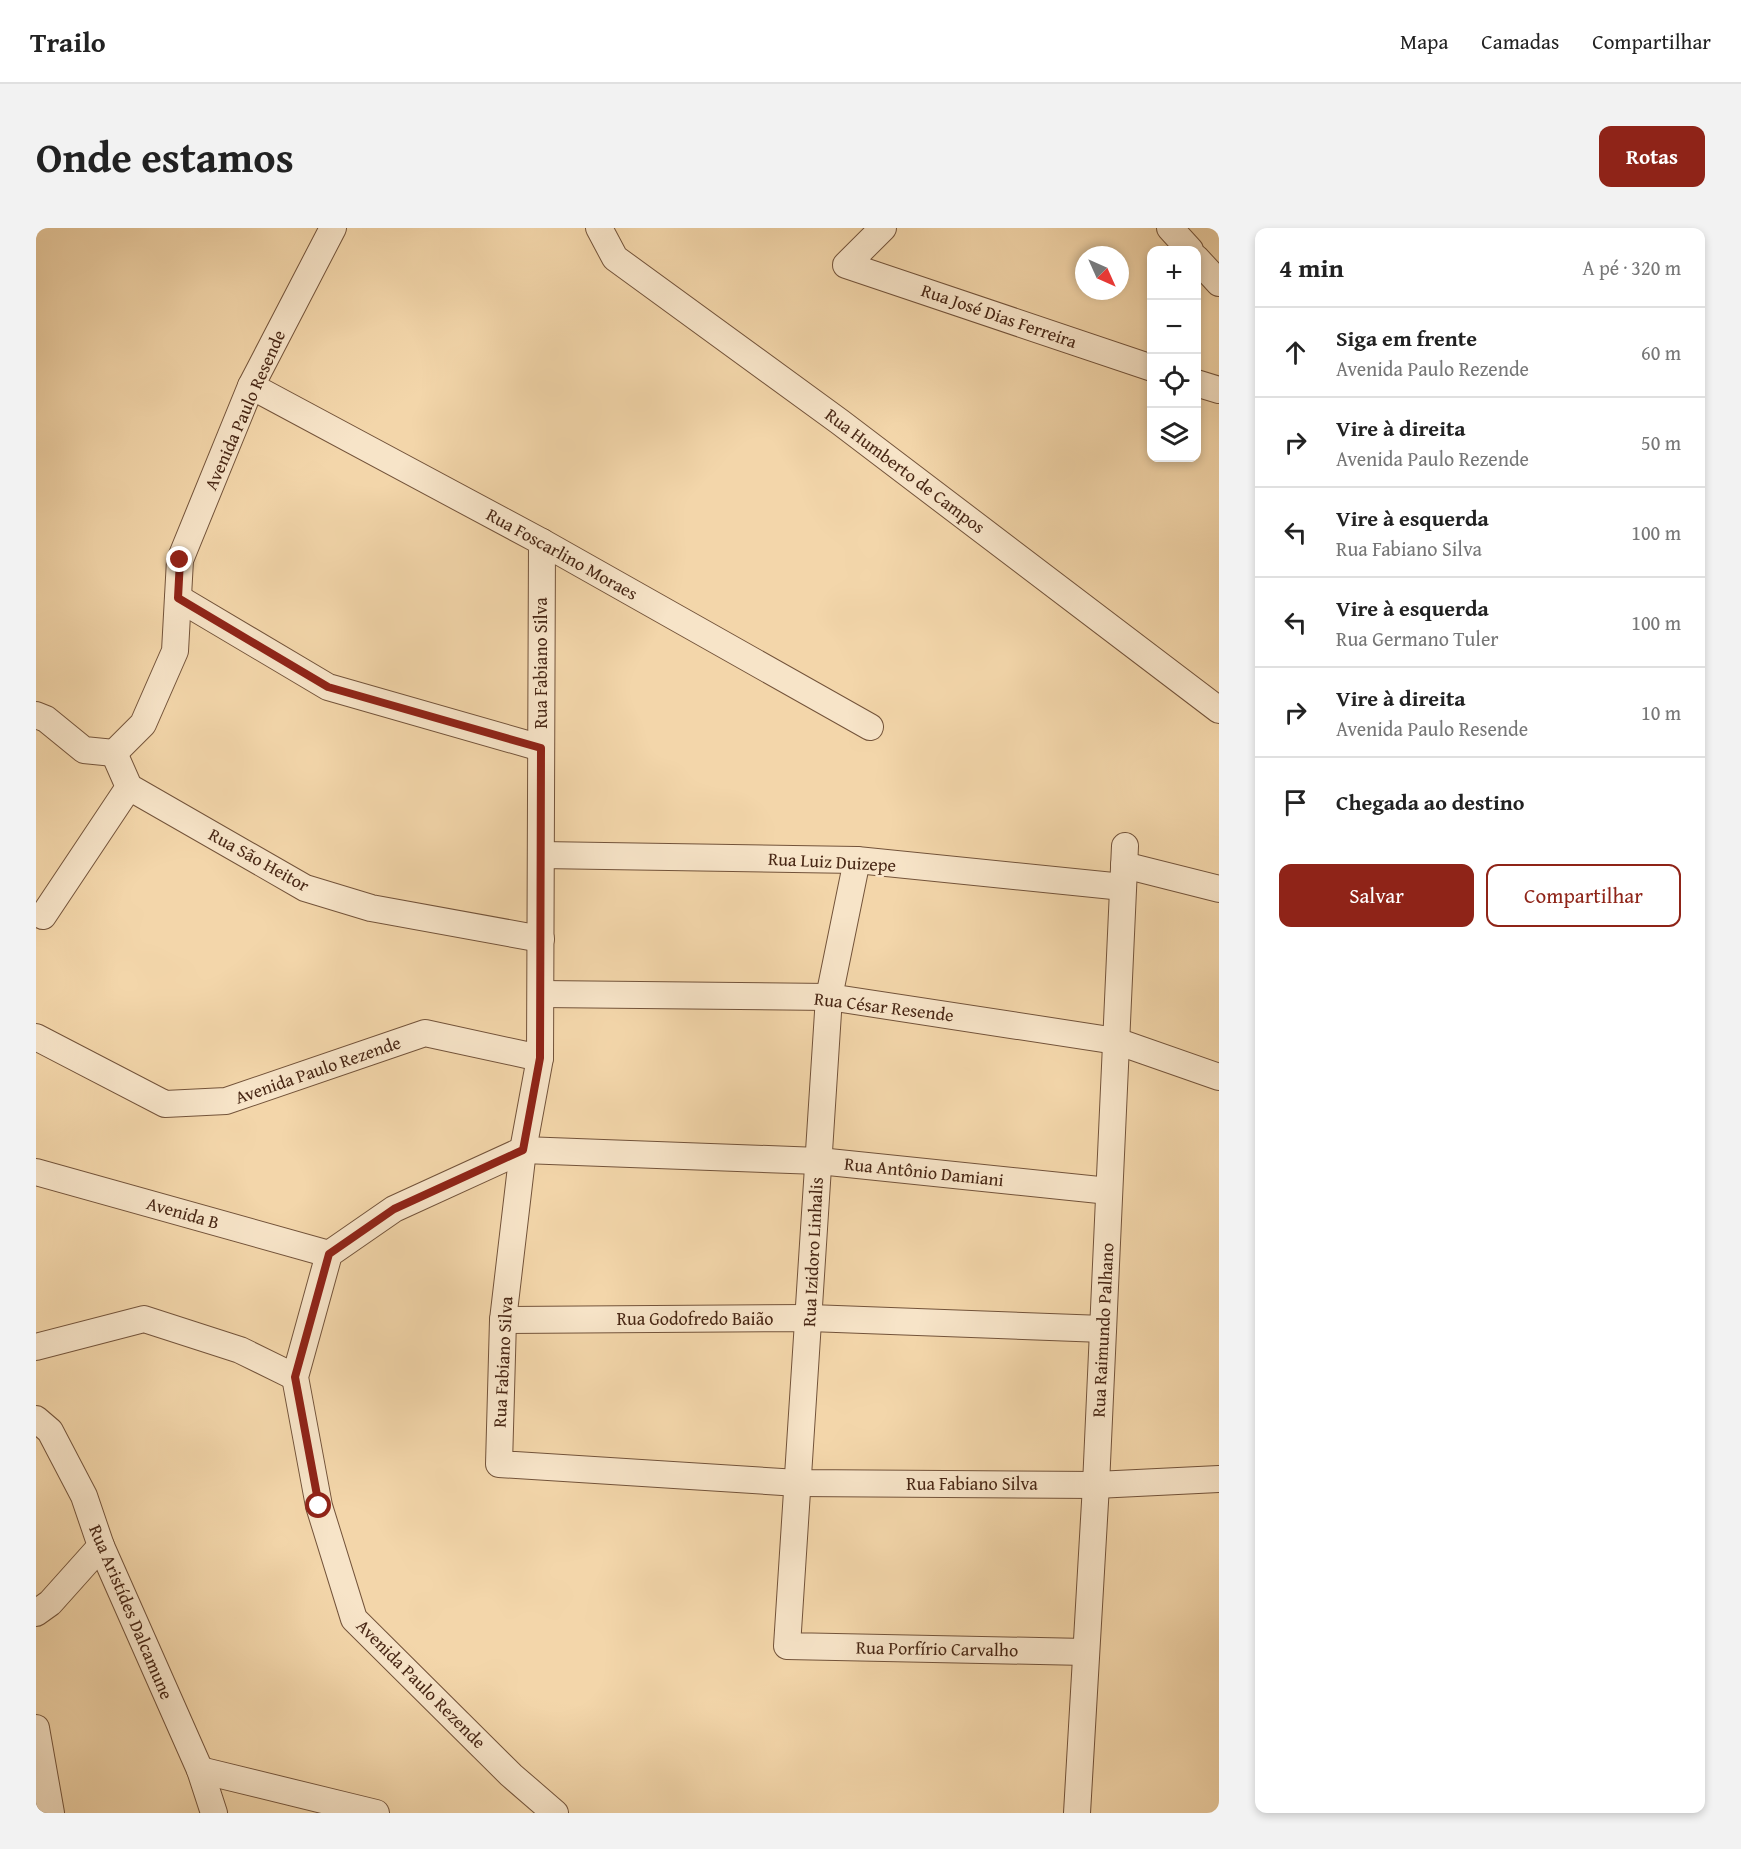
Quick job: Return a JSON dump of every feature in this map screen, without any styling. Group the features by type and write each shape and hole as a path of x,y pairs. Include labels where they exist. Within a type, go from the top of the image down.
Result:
{"street":[{"name":"Avenida Paulo Resende","path":"178,598 180,560 251,386 333,228"},
{"name":"Rua Humberto de Campos","path":"599,228 615,258 840,422 1219,710"},
{"name":"Rua José Dias Ferreira","path":"883,228 846,265 1147,366"},
{"path":"1170,228 1186,246"},
{"path":"1201,263 1219,283"},
{"path":"1201,384 1219,390"},
{"name":"Rua Foscarlino Moraes","path":"251,386 542,542 870,727"},
{"name":"Rua Fabiano Silva","path":"542,542 540,1058 523,1150 503,1320 499,1464 798,1483 1096,1485 1219,1479"},
{"path":"114,753 143,724 175,651 178,598 328,687 541,748"},
{"path":"36,715 46,719 84,750 114,753"},
{"path":"44,916 129,787 114,753"},
{"name":"Rua São Heitor","path":"129,787 305,888 371,908 541,939"},
{"name":"Rua Luiz Duizepe","path":"541,855 1124,866"},
{"name":"Rua Izidoro Linhalis","path":"787,1646 830,997 857,860"},
{"path":"1124,866 1219,889"},
{"name":"Rua Raimundo Palhano","path":"1077,1813 1096,1485 1124,866"},
{"name":"Rua César Resende","path":"541,994 830,997 1116,1041 1219,1077"},
{"name":"Avenida Paulo Rezende","path":"36,1037 165,1104 226,1101 425,1033 540,1058"},
{"path":"329,1254 394,1209 523,1150"},
{"name":"Rua Antônio Damiani","path":"523,1150 819,1161 1109,1191"},
{"name":"Avenida B","path":"36,1172 329,1254"},
{"name":"Avenida Paulo Rezende","path":"329,1254 295,1377 319,1506 354,1619 511,1775 555,1813"},
{"name":"Rua Godofredo Baião","path":"503,1320 810,1318 1103,1329"},
{"path":"36,1347 144,1319 240,1350 295,1377"},
{"name":"Rua Aristídes Dalcamune","path":"36,1419 50,1431 84,1496 101,1545 200,1770 214,1813"},
{"path":"36,1613 50,1603 101,1545"},
{"name":"Rua Porfírio Carvalho","path":"787,1646 1086,1652"},
{"path":"36,1728 51,1813"},
{"path":"200,1770 376,1813"}],"route":[{"path":"180,560 178,598 328,687 541,748 540,1058 523,1150 394,1209 329,1254 295,1377 319,1506"}]}
